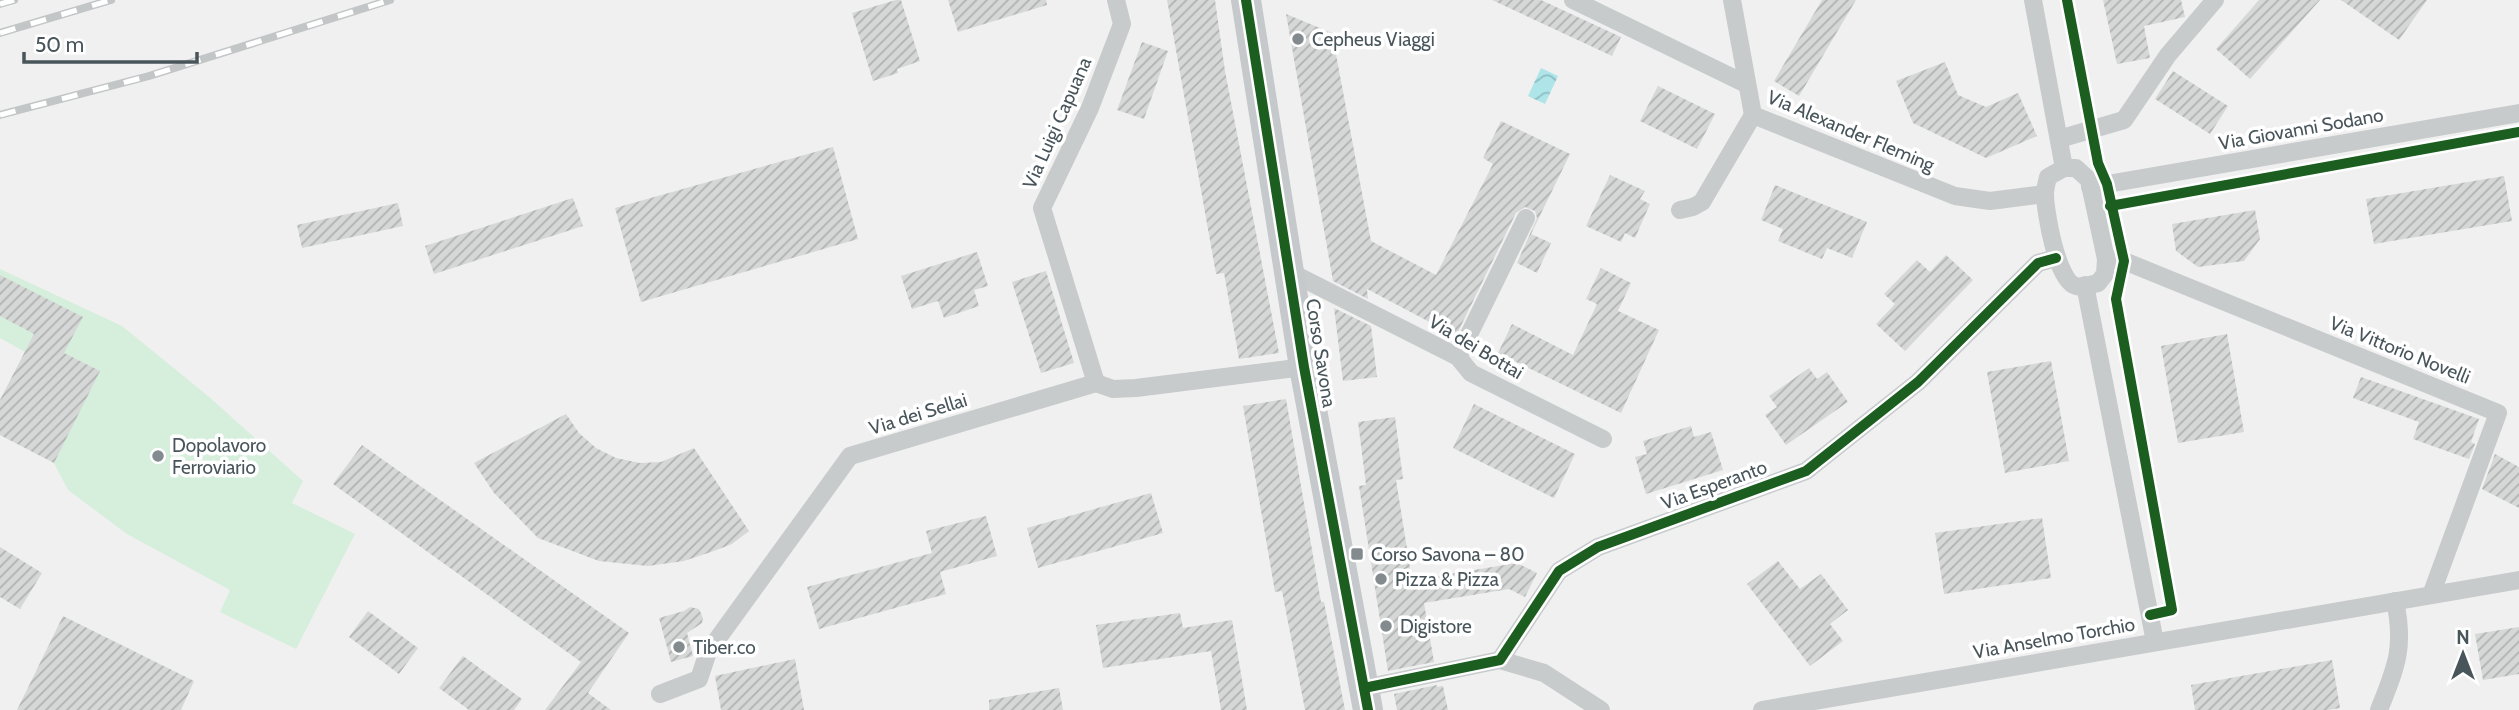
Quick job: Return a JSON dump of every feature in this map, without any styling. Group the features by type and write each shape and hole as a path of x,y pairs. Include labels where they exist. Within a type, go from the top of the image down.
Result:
{"main road":[{"name":"Corso Savona","path":"1246,0 1304,367 1366,699"}],"street":[{"name":"Via Luigi Capuana","path":"1096,383 1042,208 1090,108 1122,24 1116,0"},
{"path":"1573,0 1746,84"},
{"name":"Via Alexander Fleming","path":"1732,0 1753,115 1955,196 1990,201 2045,194"},
{"path":"2033,0 2064,168"},
{"path":"2059,139 2124,120 2168,55 2215,0"},
{"name":"Via Giovanni Sodano","path":"2090,187 2519,113"},
{"path":"1680,210 1702,202 1753,115"},
{"path":"2064,168 2076,168 2089,180 2090,187 2106,259 2105,274 2098,283 2077,287 2062,275 2056,258 2045,194 2048,177 2064,168"},
{"path":"1458,357 1527,218"},
{"name":"Via Esperanto","path":"1500,660 1559,571 1598,547 1806,471 1918,382 2038,263 2056,258"},
{"name":"Via Vittorio Novelli","path":"2106,259 2124,261 2498,412 2431,595"},
{"name":"Via dei Bottai","path":"1290,272 1458,357 1471,373 1603,439"},
{"path":"2085,285 2155,642"},
{"name":"Via dei Sellai","path":"660,694 699,680 708,652 850,456 1096,383 1112,389 1136,388 1304,367"},
{"name":"Via Anselmo Torchio","path":"1762,710 2519,579"},
{"path":"2379,710 2396,666 2400,646 2395,601"},
{"path":"1366,699 1500,660 1544,673 1601,710"}],"green space":[{"name":"Dopolavoro Ferroviario","path":"0,269 122,326 208,396 303,481 292,503 355,534 296,649 220,612 230,590 127,534 68,490 54,463 0,435 0,400 25,352 0,338"}],"water":[{"path":"1541,68 1558,76 1545,104 1528,96"}],"building":[{"path":"901,0 920,61 897,69 898,73 873,81 852,13"},
{"path":"948,0 1046,0 1047,5 958,32"},
{"path":"1167,0 1215,0 1225,71 1279,353 1239,359 1224,273 1216,274"},
{"path":"1492,0 1541,0 1621,37 1612,56"},
{"path":"1822,0 1856,0 1799,96 1774,81"},
{"path":"2103,0 2181,0 2185,17 2144,26 2150,58 2117,64"},
{"path":"2259,0 2320,0 2250,79 2216,49"},
{"path":"2341,0 2427,0 2399,40"},
{"path":"1286,14 1332,33 1371,241 1436,275 1493,164 1483,158 1501,121 1570,154 1531,234 1551,243 1537,273 1517,263 1537,218 1535,211 1525,207 1516,213 1456,336 1367,289 1368,299 1333,281"},
{"path":"1142,42 1168,51 1144,119 1117,110"},
{"path":"1945,62 1958,95 1986,107 2018,93 2037,136 1986,158 1913,123 1896,81"},
{"path":"2173,71 2228,106 2210,134 2155,99"},
{"path":"1658,86 1715,114 1697,149 1640,121"},
{"path":"833,147 858,239 641,302 615,208"},
{"path":"1610,175 1645,191 1640,199 1650,204 1635,238 1625,233 1621,242 1586,226"},
{"path":"2504,176 2512,221 2374,244 2366,199"},
{"path":"1775,185 1867,222 1852,258 1827,248 1822,259 1778,241 1783,229 1761,220"},
{"path":"573,198 583,226 434,274 425,246"},
{"path":"398,203 403,226 302,248 297,225"},
{"path":"2255,210 2260,239 2244,261 2198,267 2176,251 2172,224"},
{"path":"977,252 988,286 974,290 979,306 944,318 938,301 912,309 901,276"},
{"path":"1946,255 1973,280 1905,351 1876,324 1895,304 1884,294 1917,260 1930,272"},
{"path":"1601,268 1631,283 1618,311 1659,330 1621,413 1498,353 1512,324 1573,355 1597,304 1586,299"},
{"path":"1046,271 1074,363 1041,373 1012,282"},
{"path":"0,275 83,317 64,353 100,371 54,463 0,435 0,400 34,334 0,316"},
{"path":"1334,308 1371,326 1377,377 1343,381"},
{"path":"2227,334 2244,432 2178,443 2161,346"},
{"path":"2051,361 2069,461 2005,473 1987,372"},
{"path":"1809,368 1817,379 1827,372 1848,402 1786,445 1765,415 1777,407 1769,396"},
{"path":"2361,377 2479,419 2471,442 2475,444 2469,459 2413,439 2419,422 2353,398"},
{"path":"1286,399 1321,602 1324,602 1345,710 1305,710 1282,591 1275,592 1243,406"},
{"path":"1474,404 1575,454 1554,498 1453,448"},
{"path":"566,414 579,433 596,448 616,458 640,463 661,462 694,448 749,531 732,544 714,551 684,561 648,566 599,561 538,538 494,493 474,463"},
{"path":"1395,417 1403,479 1396,480 1412,580 1517,563 1537,573 1525,597 1509,589 1424,603 1434,662 1388,671 1359,486 1366,485 1358,422"},
{"path":"1691,426 1694,437 1711,432 1723,470 1646,494 1635,457 1647,454 1643,441"},
{"path":"362,445 629,633 588,693 611,710 545,710 581,662 333,484"},
{"path":"2495,454 2519,467 2519,508 2482,489"},
{"path":"1151,493 1163,533 1038,568 1027,528"},
{"path":"986,516 997,556 940,572 946,594 819,629 807,587 932,553 926,531"},
{"path":"2042,518 2051,578 1944,594 1935,533"},
{"path":"0,547 42,573 20,609 0,597"},
{"path":"1778,561 1800,589 1821,574 1848,610 1830,624 1843,641 1810,666 1747,584"},
{"path":"690,607 699,609 703,618 702,623 687,633 693,656 671,662 659,618"},
{"path":"368,611 418,648 399,674 349,637"},
{"path":"1180,613 1183,628 1232,620 1247,710 1221,710 1211,651 1103,668 1096,625"},
{"path":"63,616 194,681 181,710 17,710"},
{"path":"2519,627 2519,674 2483,680 2475,634"},
{"path":"463,656 522,699 514,710 469,710 439,688"},
{"path":"795,659 804,710 721,710 715,676"},
{"path":"2332,660 2340,708 2195,710 2191,685"},
{"path":"1443,686 1448,710 1397,710 1394,694"},
{"path":"1059,688 1063,710 989,710 989,700"}],"railway":[{"path":"0,4 14,0"},
{"path":"0,33 111,0"},
{"path":"0,115 149,76 390,0"}],"cycle path":[{"path":"1246,0 1304,367 1368,710"},
{"path":"2067,0 2098,163 2107,184 2124,261 2116,299 2172,610 2150,615"},
{"path":"2110,206 2519,132"},
{"path":"1364,688 1500,660 1559,571 1598,547 1806,471 1918,382 2038,263 2056,258"}],"place":[{"name":"Cepheus Viaggi","path":"1298,39"},
{"name":"Dopolavoro Ferroviario","path":"158,456"},
{"name":"Corso Savona – 80","path":"1357,554"},
{"name":"Pizza & Pizza","path":"1381,579"},
{"name":"Digistore","path":"1386,626"},
{"name":"Tiber.co","path":"679,647"}]}
